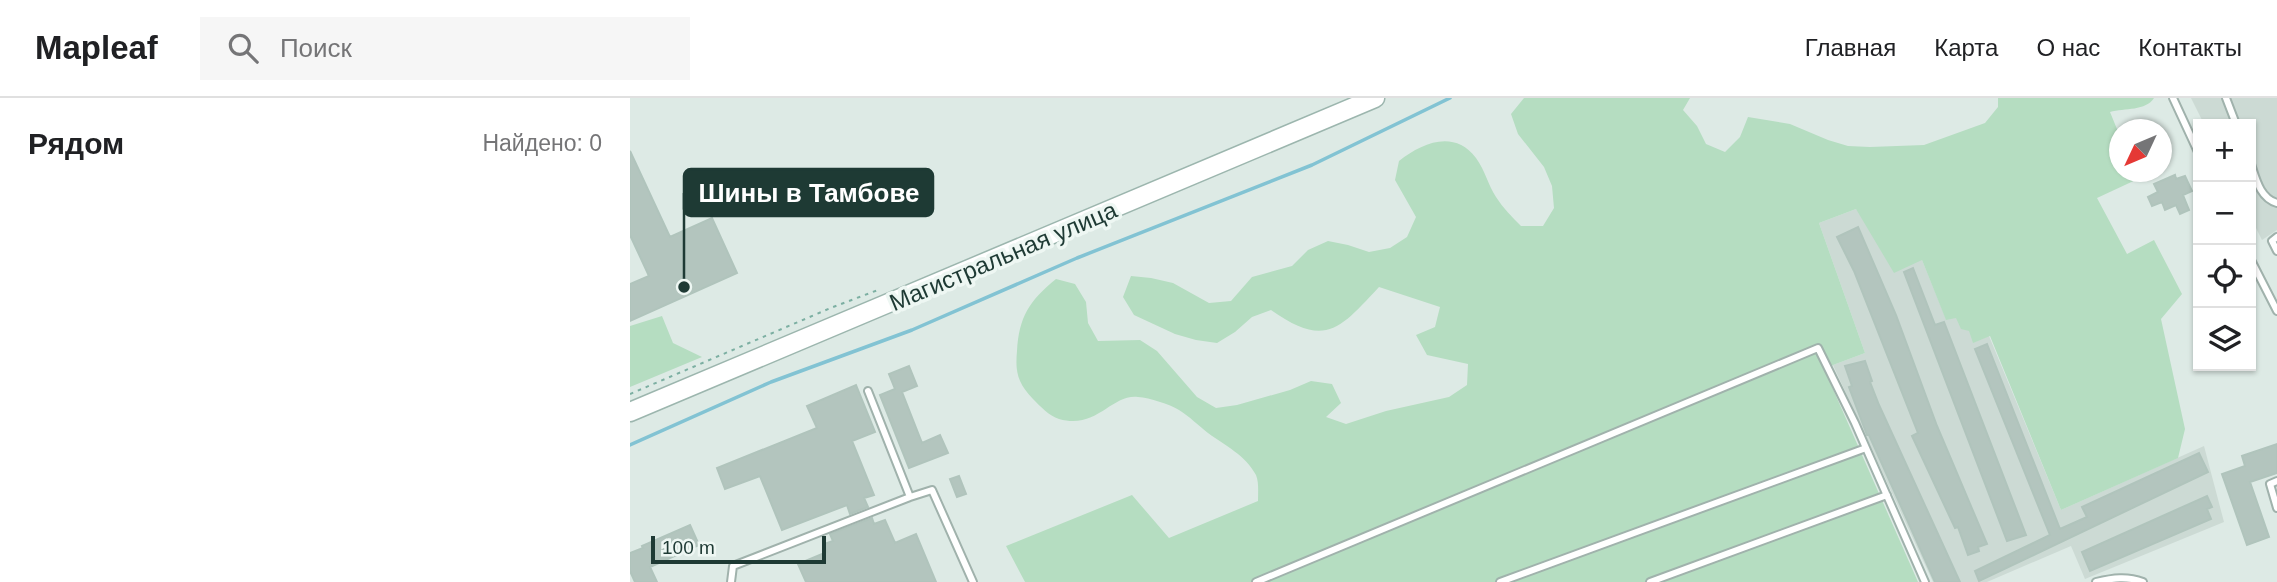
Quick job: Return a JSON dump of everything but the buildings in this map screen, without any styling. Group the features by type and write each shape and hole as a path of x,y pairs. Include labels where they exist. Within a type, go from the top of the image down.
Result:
{"main road":[{"name":"Магистральная улица","path":"630,412 1375,98"}],"lane":[{"path":"2173,98 2193,141"},
{"path":"2226,98 2234,119"},
{"path":"2256,177 2263,195 2277,203"},
{"path":"2277,237 2272,241 2277,251"},
{"path":"2256,270 2277,312"},
{"path":"1256,582 1818,348 1925,582"},
{"path":"868,391 910,497"},
{"path":"1500,582 1866,448"},
{"path":"2277,481 2270,484 2277,508"},
{"path":"731,582 733,566 910,497 932,491 973,582"},
{"path":"1650,582 1887,495"},
{"path":"2096,582 2132,578 2143,582"}],"shaded area":[{"path":"2191,98 2277,98 2277,230 2262,240 2256,228 2256,119 2202,119"},
{"path":"1856,209 1922,260 1946,319 1956,317 1969,330 1989,336 2061,510 2204,446 2224,522 2085,579 2071,546 1987,582 1933,582 1833,365 1865,353 1819,223"}],"green space":[{"path":"1524,98 1690,98 1683,110 1697,126 1706,144 1725,152 1740,137 1748,117 1790,124 1848,146 1924,145 1985,123 1998,107 1998,98 2154,98 2141,107 2110,112 2113,119 2109,119 2109,182 2131,182 2097,198 2127,254 2154,240 2182,294 2161,319 2185,429 2178,458 2061,510 1990,336 1973,343 1969,331 1961,329 1956,318 1946,320 1922,260 1894,273 1856,209 1819,223 1865,353 1833,365 1825,371 1918,582 1025,582 1006,546 1132,495 1169,538 1258,501 1257,478 1252,468 1235,451 1179,410 1148,399 1128,398 1094,416 1072,421 1052,416 1033,399 1021,383 1017,372 1018,339 1027,310 1047,287 1056,279 1075,284 1086,302 1088,323 1098,341 1140,340 1157,351 1197,397 1216,408 1290,390 1311,381 1332,384 1341,403 1326,417 1346,424 1386,411 1449,397 1467,385 1468,364 1427,355 1416,335 1435,327 1440,307 1379,287 1353,314 1330,329 1318,331 1305,328 1271,310 1252,317 1217,343 1175,334 1134,315 1123,297 1131,276 1173,283 1209,303 1231,301 1252,277 1292,266 1308,250 1328,241 1369,252 1390,248 1407,237 1416,217 1395,180 1399,161 1428,144 1438,142 1458,144 1476,158 1493,192 1521,226 1543,226 1554,208 1552,186 1544,167 1518,134 1511,114"},
{"path":"662,316 673,343 702,357 630,387 630,326"}],"waterway":[{"path":"630,445 771,382 912,330 1077,258 1312,165 1450,98"}],"place":[{"name":"Шины в Тамбове","path":"684,287"}]}
